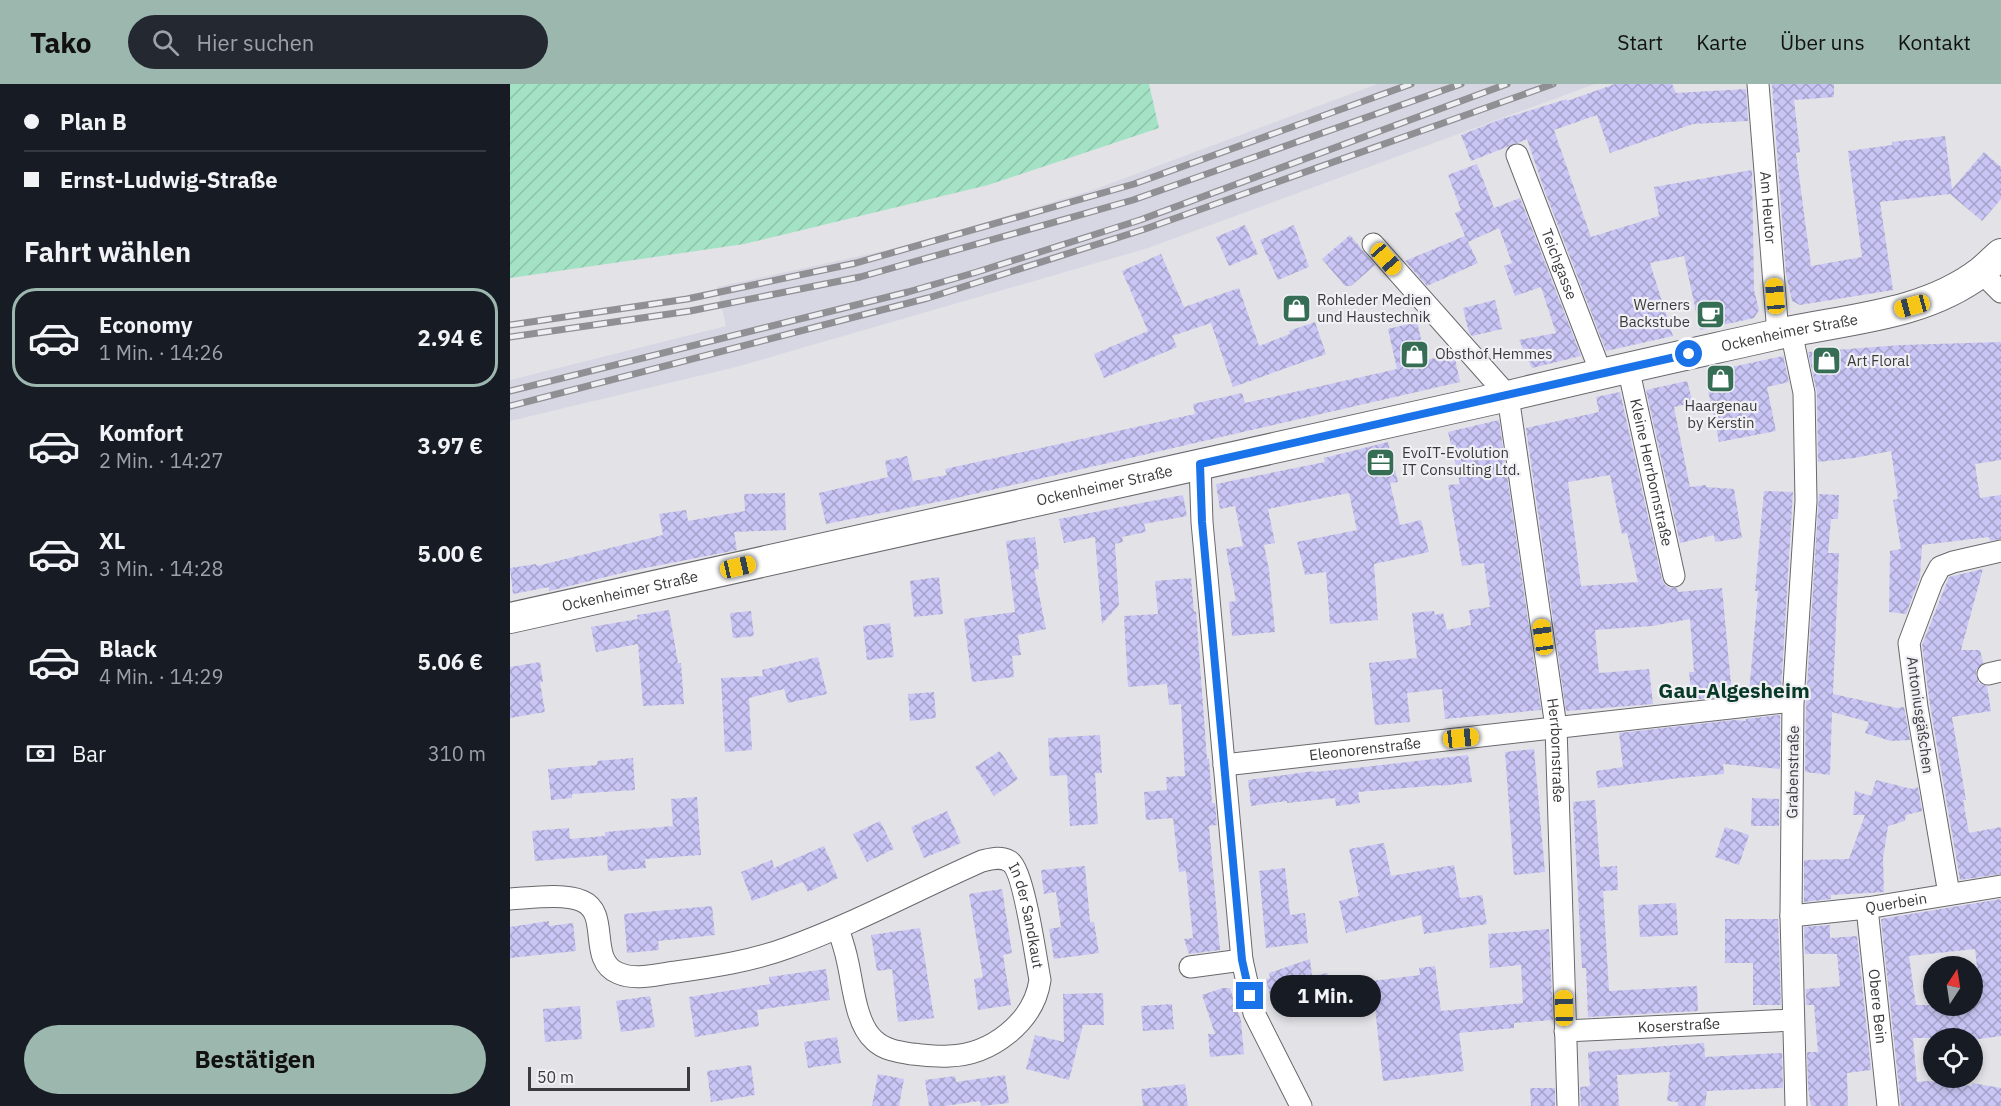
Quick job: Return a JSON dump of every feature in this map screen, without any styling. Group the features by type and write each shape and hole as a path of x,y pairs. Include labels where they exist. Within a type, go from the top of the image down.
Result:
{"main road":[{"name":"Ockenheimer Straße","path":"510,618 1508,396 1785,332 1870,317 1912,306 1994,272"}],"street":[{"name":"Am Heutor","path":"1758,84 1785,332"},
{"name":"Teichgasse","path":"1517,155 1614,370"},
{"path":"1372,244 1508,396"},
{"name":"Grabenstraße","path":"1785,332 1804,393 1806,501 1794,701 1791,916 1796,1106"},
{"name":"Kleine Herrbornstraße","path":"1614,370 1674,576"},
{"name":"Herrbornstraße","path":"1508,396 1556,728 1568,1106"},
{"path":"1200,464 1202,522 1242,960 1254,1013 1301,1106"},
{"name":"Antoniusgäßchen","path":"1948,894 1917,707 1909,643 1940,567 2001,551"},
{"name":"Eleonorenstraße","path":"1224,765 1794,701"},
{"name":"In der Sandkaut","path":"510,899 566,897 587,903 596,915 604,963 615,972 628,977 686,971 784,949 838,928 982,861 1001,858 1014,865 1021,883 1040,980 1038,993 1025,1017 1014,1028 998,1040 967,1054 949,1056 915,1054 882,1046 865,1031 860,1019 838,928"},
{"name":"Querbein","path":"1791,916 1867,908 2001,886"},
{"name":"Obere Bein","path":"1867,908 1888,1106"},
{"path":"1190,967 1242,960"},
{"name":"Koserstraße","path":"1565,1031 1793,1020"}],"shaded area":[{"path":"1377,84 1595,84 1148,248 736,367 510,421 510,380 726,326 717,287 902,247 1093,190"}],"green space":[{"path":"510,84 1149,84 1159,128 988,185 744,244 510,278"}],"building":[{"path":"1615,84 1672,84 1676,93 1746,89 1748,121 1693,124 1610,153 1597,115 1554,130 1591,237 1659,216 1654,187 1752,170 1754,290 1759,310 1754,318 1700,330 1684,256 1650,263 1673,336 1606,351 1527,139 1471,161 1461,135 1499,120 1567,99 1567,101"},
{"path":"1772,84 1834,84 1834,97 1794,100 1800,152 1796,153 1811,266 1862,257 1848,151 1892,145 1892,142 1945,136 1952,189 1984,152 2001,167 2001,199 1982,221 1950,194 1880,202 1893,290 1800,305 1792,301 1786,274"},
{"path":"1477,164 1494,208 1520,198 1581,356 1532,368 1519,340 1556,333 1541,287 1515,296 1504,266 1512,263 1499,228 1468,242 1478,263 1427,286 1405,261 1465,236 1455,213 1461,210 1448,175"},
{"path":"1245,225 1258,254 1229,266 1216,237"},
{"path":"1294,225 1309,267 1278,280 1260,240"},
{"path":"1350,235 1375,265 1351,286 1345,286 1322,259"},
{"path":"1161,254 1184,307 1239,288 1259,346 1290,334 1289,331 1315,322 1326,354 1233,387 1211,323 1172,336 1177,347 1104,378 1094,354 1148,331 1122,271"},
{"path":"1495,300 1502,329 1472,336 1469,333 1463,308"},
{"path":"1417,322 1426,360 1454,354 1460,382 952,499 826,524 819,493 888,477 885,461 907,456 913,481 947,475 945,469 1195,414 1193,404 1242,393 1245,403 1397,369 1388,329"},
{"path":"2001,342 2001,460 1975,464 1980,498 2001,495 2001,539 1990,541 1989,537 1922,545 1920,577 1906,614 1889,612 1890,551 1901,549 1893,500 1898,499 1891,451 1818,462 1817,393 1808,352 1902,345"},
{"path":"1783,356 1789,382 1767,387 1776,431 1719,442 1708,390 1712,389 1708,372"},
{"path":"1687,381 1693,403 1674,407 1690,487 1706,485 1706,487 1734,489 1742,538 1715,542 1714,535 1680,543 1646,390"},
{"path":"1620,392 1665,585 1677,588 1678,592 1722,588 1732,695 1692,700 1689,672 1694,672 1690,619 1652,626 1595,630 1599,673 1649,669 1653,704 1566,711 1526,428 1599,412 1596,397","holes":["1610,475 1622,534 1627,533 1638,582 1581,586 1568,482"]},
{"path":"1499,420 1541,710 1445,719 1442,689 1407,693 1410,722 1375,725 1369,663 1417,658 1412,613 1434,611 1435,615 1443,613 1447,630 1471,625 1469,610 1490,607 1484,563 1462,566 1448,485 1460,484 1448,432"},
{"path":"1388,442 1398,482 1390,483 1400,525 1421,520 1429,552 1374,564 1378,620 1330,624 1326,572 1305,575 1297,542 1357,530 1349,493 1268,509 1275,543 1264,545 1269,570 1275,632 1232,636 1229,602 1236,601 1226,549 1243,546 1235,506 1220,509 1216,484 1325,462 1324,458"},
{"path":"1764,491 1793,492 1781,690 1749,693 1758,591 1755,591"},
{"path":"785,493 786,530 734,532 737,550 630,571 549,591 549,587 513,594 510,568 536,564 537,566 663,535 659,514 686,510 688,521 745,511 744,494"},
{"path":"1819,494 1839,495 1838,519 1831,519 1828,553 1839,553 1833,694 1897,708 1904,707 1910,740 1891,741 1865,733 1869,722 1832,712 1830,775 1805,772 1806,701"},
{"path":"1183,495 1187,516 1144,524 1146,532 1122,537 1123,542 1115,544 1119,605 1102,624 1095,537 1064,543 1059,519"},
{"path":"1035,537 1039,569 1034,570 1046,629 1018,635 1021,655 1012,656 1014,677 972,682 964,619 1015,612 1006,541"},
{"path":"1983,569 1961,650 1980,650 1983,663 1976,670 1976,676 1979,683 1987,686 1991,711 1952,717 1966,800 1963,800 1969,833 2001,827 2001,874 1960,880 1922,645 1949,577"},
{"path":"939,577 943,614 914,617 910,581"},
{"path":"1191,578 1194,612 1196,611 1207,759 1209,759 1212,803 1215,803 1217,825 1209,826 1220,950 1189,954 1184,939 1193,938 1186,871 1179,872 1173,818 1146,820 1144,792 1167,790 1166,777 1185,776 1181,704 1169,705 1167,684 1128,687 1124,616 1158,614 1155,581"},
{"path":"669,610 678,663 681,663 684,704 643,706 638,644 596,652 591,627 638,619 637,615"},
{"path":"751,611 754,636 733,638 730,613"},
{"path":"890,623 894,657 867,660 863,626"},
{"path":"818,657 827,694 788,703 784,689 749,698 752,750 725,752 721,678 763,676 762,670"},
{"path":"540,662 543,682 540,682 545,712 510,718 510,667"},
{"path":"934,692 936,718 910,721 908,694"},
{"path":"1780,715 1780,769 1723,764 1724,774 1598,788 1596,771 1623,767 1619,733 1734,720 1746,721 1746,719"},
{"path":"1100,735 1102,773 1095,773 1098,824 1070,826 1067,775 1050,776 1048,738"},
{"path":"1534,749 1545,872 1514,875 1505,752"},
{"path":"1000,751 1018,779 994,796 975,767"},
{"path":"1468,755 1472,782 1358,792 1360,803 1336,806 1335,798 1251,806 1248,780"},
{"path":"633,758 635,790 572,794 572,798 551,800 548,769 597,765 597,761"},
{"path":"1876,780 1912,789 1918,787 1922,811 1906,815 1905,821 1888,826 1883,858 1884,892 1831,895 1831,899 1804,902 1804,860 1849,859 1865,815 1853,815 1855,791 1871,796"},
{"path":"697,797 701,855 645,859 646,868 608,871 607,855 535,861 532,831 569,828 570,839 605,836 605,832 673,826 671,799"},
{"path":"1752,798 1779,799 1779,826 1751,826"},
{"path":"1595,800 1600,867 1617,866 1618,890 1603,891 1609,991 1697,986 1698,1011 1588,1017 1586,968 1582,968 1573,802"},
{"path":"947,811 961,843 924,858 911,827"},
{"path":"880,821 894,849 867,862 853,834"},
{"path":"1725,827 1749,835 1739,865 1715,857"},
{"path":"1384,843 1391,876 1454,865 1460,898 1482,895 1487,924 1424,934 1421,915 1346,933 1339,901 1359,896 1349,849"},
{"path":"824,846 838,878 808,892 803,882 752,901 741,872 772,860 774,868"},
{"path":"1085,866 1090,922 1094,922 1099,953 1054,959 1049,929 1061,927 1056,892 1044,894 1041,870"},
{"path":"1285,868 1290,915 1305,913 1308,943 1266,948 1259,871"},
{"path":"1002,889 1012,953 1003,955 1011,1005 978,1010 974,979 983,977 969,894"},
{"path":"2001,899 2001,1036 1983,1038 1983,1028 1923,1028 1923,1038 1913,1038 1917,1082 1923,1081 1923,1088 1983,1088 1983,1085 2001,1088 2001,1106 1901,1106 1881,919"},
{"path":"1676,903 1678,935 1640,937 1638,905"},
{"path":"712,906 715,935 658,941 659,950 627,953 624,914"},
{"path":"1725,919 1778,919 1781,1005 1753,1005 1753,963 1725,963"},
{"path":"549,921 549,926 573,923 576,951 510,958 510,927"},
{"path":"1830,925 1830,938 1857,936 1871,1070 1847,1073 1848,1106 1811,1106 1807,1052 1818,1052 1814,1005 1806,1005 1806,989 1840,986 1837,954 1805,954 1804,927"},
{"path":"920,928 934,1018 917,1020 917,1017 916,1020 898,1022 892,969 877,971 871,935"},
{"path":"1549,929 1553,1020 1514,1023 1514,1028 1459,1033 1464,1071 1383,1081 1375,1007 1356,1010 1353,989 1373,987 1372,981 1420,975 1419,968 1435,966 1441,1011 1523,1003 1521,965 1490,968 1488,934"},
{"path":"1310,959 1312,976 1327,973 1331,990 1272,1005 1266,979 1270,978 1269,973"},
{"path":"826,969 830,1000 757,1010 759,1026 695,1037 689,997 770,984 769,977"},
{"path":"1230,988 1241,1021 1244,1054 1210,1057 1208,1034 1215,1034 1202,995"},
{"path":"1103,993 1104,1025 1083,1025 1069,1080 1026,1069 1035,1035 1064,1042 1063,994"},
{"path":"650,996 655,1027 621,1032 616,1001"},
{"path":"1172,1004 1174,1029 1143,1031 1141,1006"},
{"path":"580,1006 582,1039 545,1042 543,1009"},
{"path":"837,1037 841,1063 808,1068 804,1042"},
{"path":"1704,1043 1705,1057 1782,1053 1783,1088 1707,1091 1705,1106 1678,1106 1678,1102 1667,1101 1670,1072 1617,1075 1619,1106 1581,1106 1580,1087 1590,1086 1588,1052"},
{"path":"751,1065 755,1095 711,1102 707,1071"},
{"path":"878,1074 904,1079 899,1106 872,1106"},
{"path":"1005,1075 1009,1103 981,1106 980,1101 929,1106 925,1080 955,1076 956,1082"},
{"path":"1185,1084 1188,1106 1143,1106 1141,1089"},
{"path":"1530,1088 1555,1088 1555,1106 1531,1106"}],"railway":[{"path":"510,325 687,299 856,263 1134,184 1411,84"},
{"path":"510,337 690,311 860,277 1133,200 1461,84"},
{"path":"510,391 908,292 977,272 1140,220 1507,84"},
{"path":"510,406 928,298 1145,229 1553,84"}],"place":[{"name":"Rohleder Medien und Haustechnik","path":"1296,309"},
{"name":"Werners Backstube","path":"1711,314"},
{"name":"Obsthof Hemmes","path":"1414,354"},
{"name":"Art Floral","path":"1826,361"},
{"name":"Haargenau by Kerstin","path":"1721,379"},
{"name":"EvoIT-Evolution IT Consulting Ltd.","path":"1381,462"}],"district":[{"name":"Gau-Algesheim","path":"1734,691"}],"route":[{"path":"1250,996 1242,960 1202,522 1200,464 1689,354"}]}
